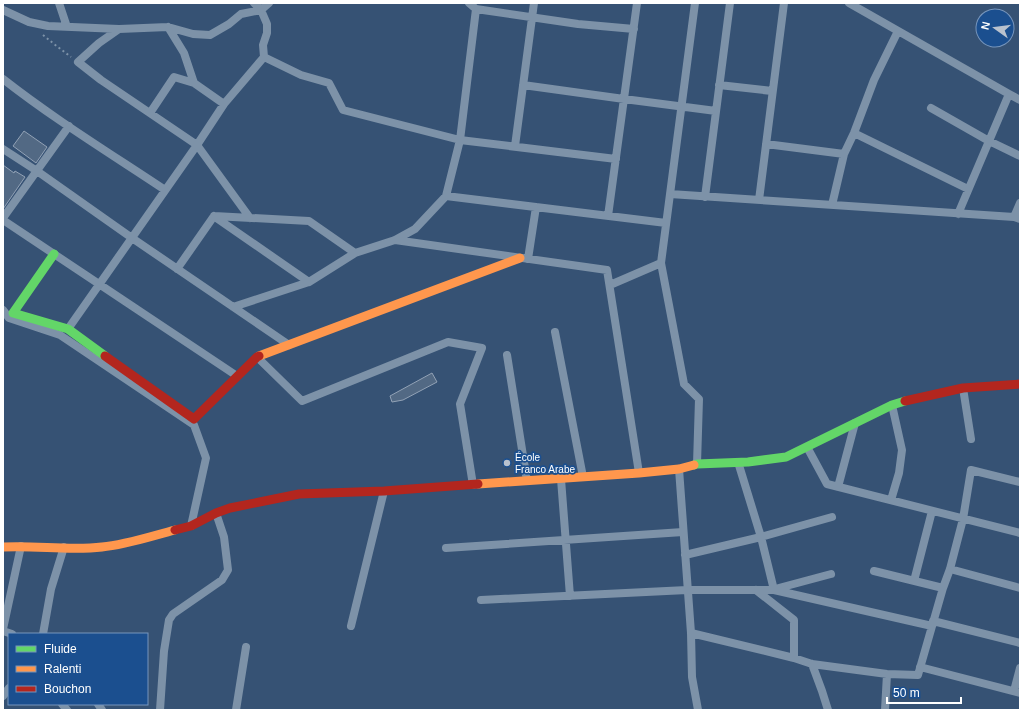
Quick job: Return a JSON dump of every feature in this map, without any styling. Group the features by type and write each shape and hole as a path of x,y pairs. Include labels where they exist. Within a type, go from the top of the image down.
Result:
{"street":[{"path":"59,3 68,27"},
{"path":"68,329 224,104 264,57 263,44 267,33 268,24 261,10 254,3"},
{"path":"3,10 29,22 48,26 119,29 168,27 193,34 210,34 229,24 241,14 261,10 269,3"},
{"path":"469,3 476,9 532,18 634,29"},
{"path":"515,146 534,3"},
{"path":"608,216 637,3"},
{"path":"695,3 661,263 684,384 699,399 697,464"},
{"path":"705,197 730,3"},
{"path":"759,200 784,3"},
{"path":"849,3 1020,100"},
{"path":"233,307 309,282 356,253 395,240 415,229 446,196 460,140 476,9"},
{"path":"168,27 184,53 194,83"},
{"path":"119,29 99,43 78,62 197,145 250,218"},
{"path":"832,205 844,154 854,133 874,80 898,31"},
{"path":"264,57 301,75 329,83 343,110 460,140 616,159"},
{"path":"150,113 174,77 194,83 224,104"},
{"path":"3,78 21,93 165,190"},
{"path":"523,85 716,111"},
{"path":"720,85 772,91"},
{"path":"958,214 1009,94"},
{"path":"930,108 989,141 1020,156"},
{"path":"69,126 3,219 237,376"},
{"path":"854,133 968,189"},
{"path":"766,144 844,154"},
{"path":"3,149 289,345"},
{"path":"670,194 1017,218 1020,203"},
{"path":"446,196 666,223"},
{"path":"524,258 536,207"},
{"path":"214,216 309,222 356,253"},
{"path":"177,269 214,216"},
{"path":"214,216 309,282"},
{"path":"395,240 607,270 639,473"},
{"path":"54,254 13,313 68,329 194,419 257,357 524,258"},
{"path":"610,285 661,263"},
{"path":"3,310 9,318 60,335 194,425 206,458 191,526"},
{"path":"555,332 583,477"},
{"path":"257,357 302,401 448,342 482,348 460,404 473,485"},
{"path":"507,355 527,481"},
{"path":"3,547 103,547 191,526 216,513 230,508 299,494 384,491 561,479 679,469 697,464 738,462 786,457 892,405 904,401 963,388 1020,384"},
{"path":"963,388 971,439"},
{"path":"891,500 899,473 902,450 892,405"},
{"path":"838,487 855,423"},
{"path":"807,447 827,484 1020,533"},
{"path":"738,462 774,590"},
{"path":"679,469 691,633 692,677 698,710"},
{"path":"691,633 794,658 812,664 888,674 918,675 932,624 950,569 963,519 971,470 1020,482"},
{"path":"561,479 570,596"},
{"path":"351,626 384,491"},
{"path":"914,581 932,511"},
{"path":"160,710 164,651 169,620 172,614 222,580 228,570 224,537 216,513"},
{"path":"685,555 760,537 832,517"},
{"path":"446,548 683,532"},
{"path":"3,630 21,546"},
{"path":"43,633 51,589 64,548"},
{"path":"950,569 1020,588"},
{"path":"874,571 943,588"},
{"path":"774,590 831,574"},
{"path":"481,600 687,590 774,590 1020,643"},
{"path":"756,590 794,620 794,658"},
{"path":"236,710 246,647"},
{"path":"812,664 828,710"},
{"path":"920,667 1017,692 1020,668"},
{"path":"884,710 888,674"}],"path":[{"path":"29,22 54,44 78,62"}],"building":[{"path":"24,131 47,147 36,163 13,146"},
{"path":"3,165 14,173 15,171 25,177 3,209"},
{"path":"432,373 437,382 403,400 392,402 390,396"}],"traffic: fast":[{"path":"54,254 13,313 68,329 105,356"},
{"path":"694,465 748,462 786,457 892,405 905,401"}],"traffic: slow":[{"path":"259,356 520,258"},
{"path":"478,484 639,473 679,469 694,465"},
{"path":"3,547 102,547 129,542 175,530"}],"traffic: jam":[{"path":"105,356 194,419 259,356"},
{"path":"905,401 963,388 1020,384"},
{"path":"175,530 191,526 216,513 230,508 299,494 384,491 478,484"}],"place":[{"name":"École Franco Arabe","path":"507,463"}]}
